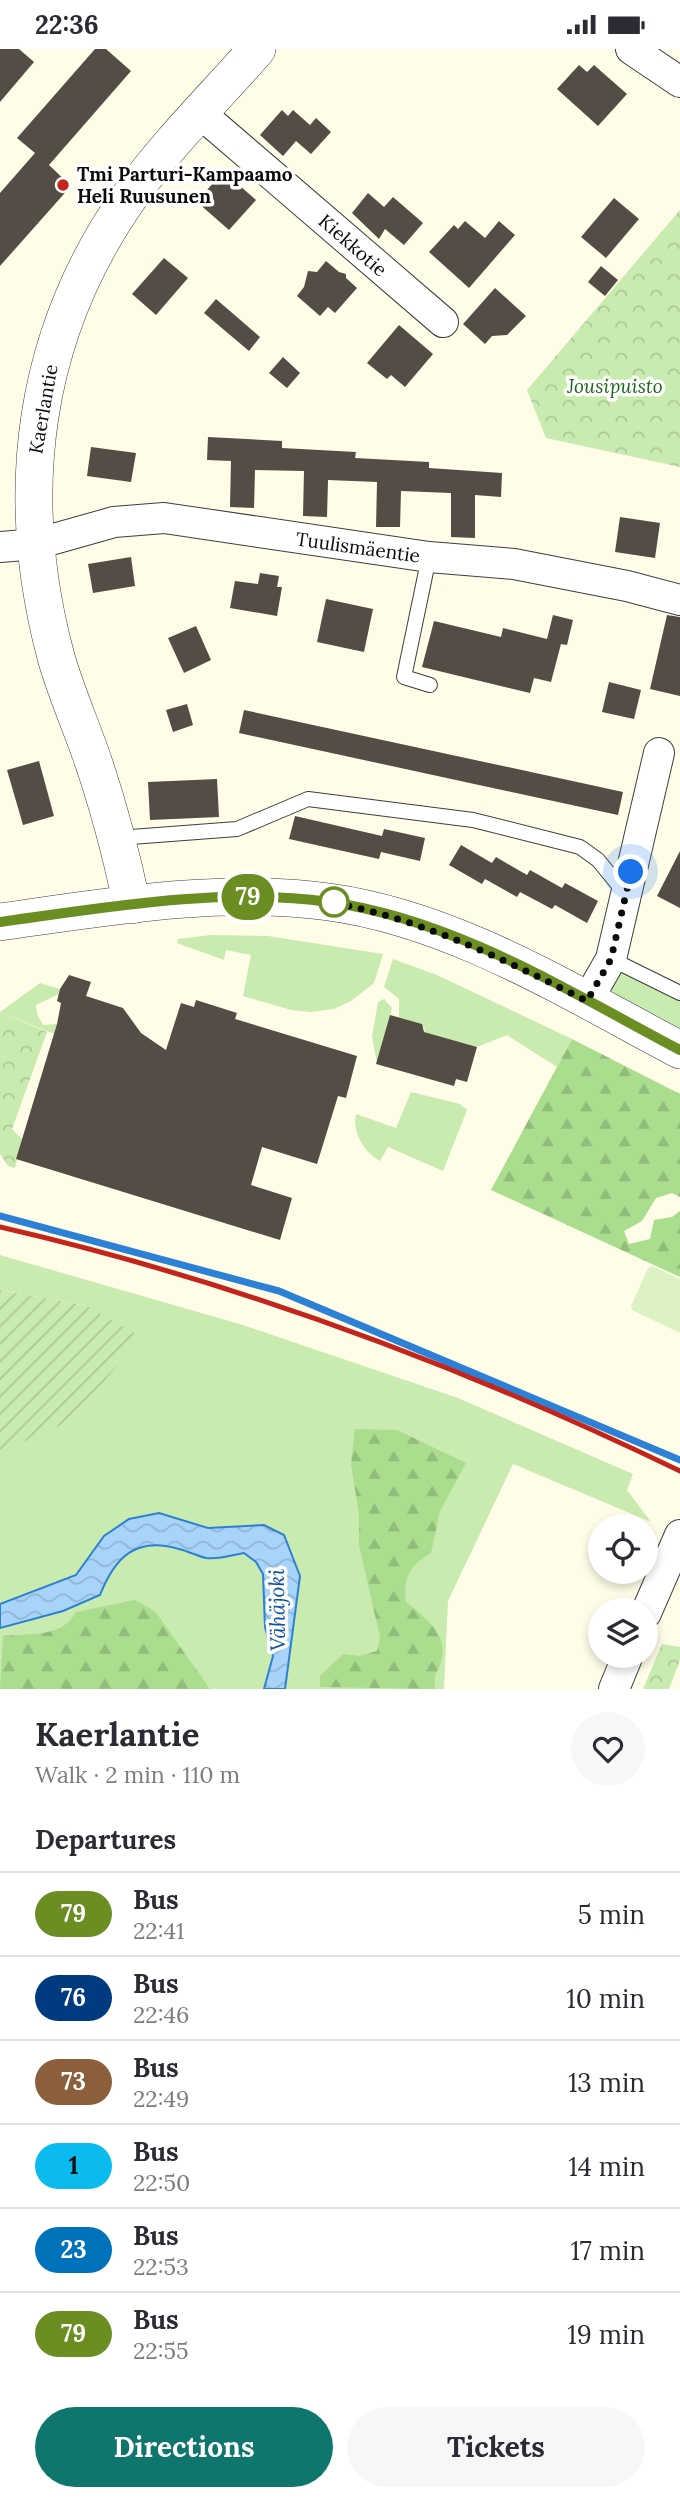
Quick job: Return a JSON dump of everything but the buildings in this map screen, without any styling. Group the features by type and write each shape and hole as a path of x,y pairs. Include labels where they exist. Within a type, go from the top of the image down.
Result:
{"street":[{"name":"Kaerlantie","path":"132,905 118,838 57,659 40,585 32,486 37,426 65,317 79,282 112,223 134,191 257,49"},
{"path":"631,49 680,82"},
{"name":"Kiekkotie","path":"200,113 443,323"},
{"name":"Tuulismäentie","path":"0,547 36,544 114,522 164,518 429,557 514,564 680,600"},
{"path":"587,1001 611,959 659,753"},
{"path":"0,922 132,905 269,897 365,908 447,935 587,1001 680,1051"},
{"path":"653,1598 680,1535"},
{"path":"614,1689 623,1668"}],"lane":[{"path":"429,557 404,677 430,685"},
{"path":"118,838 237,829 308,799 473,820 580,847 598,860 626,895"},
{"path":"611,959 680,993"}],"green space":[{"name":"Jousipuisto","path":"680,210 680,467 546,438 527,390"},
{"path":"211,935 268,936 383,954 374,983 351,1001 334,1009 310,1012 291,1010 243,996 251,955 226,950 224,960 177,943 178,939"},
{"path":"393,959 437,975 572,1039 557,1067 507,1035 477,1047 424,1032 425,1028 399,1018 399,999 384,987"},
{"path":"620,970 680,1000 680,1033 612,992 612,981"},
{"path":"40,983 60,989 59,994 36,1005 43,1025 57,1024 54,1034 0,1012"},
{"path":"384,999 392,1008 377,1063 372,1037 378,1002"},
{"path":"0,1012 47,1032 12,1129 22,1139 15,1168 8,1166 0,1154"},
{"path":"572,1039 680,1094 680,1197 672,1193 656,1198 642,1221 624,1231 629,1244 650,1239 654,1220 672,1217 680,1211 680,1277 491,1190"},
{"path":"411,1092 460,1104 467,1110 443,1171 388,1147 380,1161 369,1153 358,1135 356,1114 396,1128"},
{"path":"0,1255 243,1325 458,1398 633,1474 627,1490 645,1514 632,1514 513,1464 448,1601 444,1689 285,1689 264,1525 208,1528 159,1513 104,1536 76,1575 0,1604 0,1452 87,1306 0,1290"},
{"path":"652,1266 680,1279 680,1333 632,1310 631,1306 648,1268"},
{"path":"0,1290 87,1306 141,1337 81,1409 59,1426 0,1452"},
{"path":"355,1429 397,1430 466,1463 440,1511 431,1553 413,1567 406,1585 406,1602 434,1627 442,1643 443,1652 435,1675 435,1689 320,1687 320,1676 343,1654 360,1656 377,1651 380,1637 359,1545 359,1514 351,1464"},
{"path":"149,1544 177,1548 208,1559 244,1553 256,1562 263,1574 265,1627 273,1656 264,1689 0,1689 0,1628 63,1611 100,1595 118,1563"},
{"path":"135,1600 155,1611 210,1689 0,1689 3,1636 44,1633 63,1626 76,1612"},
{"path":"662,1644 680,1647 680,1660 669,1689 643,1689 652,1668 658,1668 658,1653"}],"water":[{"name":"Vähäjoki","path":"159,1513 208,1528 264,1525 284,1535 300,1576 285,1689 264,1689 273,1656 265,1627 263,1574 256,1562 244,1553 210,1558 164,1546 139,1548 120,1560 100,1595 63,1611 0,1628 0,1604 76,1575 104,1536 129,1519"}],"waterway":[{"path":"0,1216 279,1291 680,1460"}],"railway":[{"path":"0,1227 175,1273 347,1330 515,1396 680,1471"}],"bus line":[{"name":"79","path":"0,922 132,905 237,897 298,899 365,908 428,927 476,947 680,1050"}],"place":[{"name":"Tmi Parturi-Kampaamo Heli Ruusunen","path":"63,185"}],"route":[{"path":"334,902 329,902 365,908 428,927 476,947 587,1001 611,959 631,872"}]}
